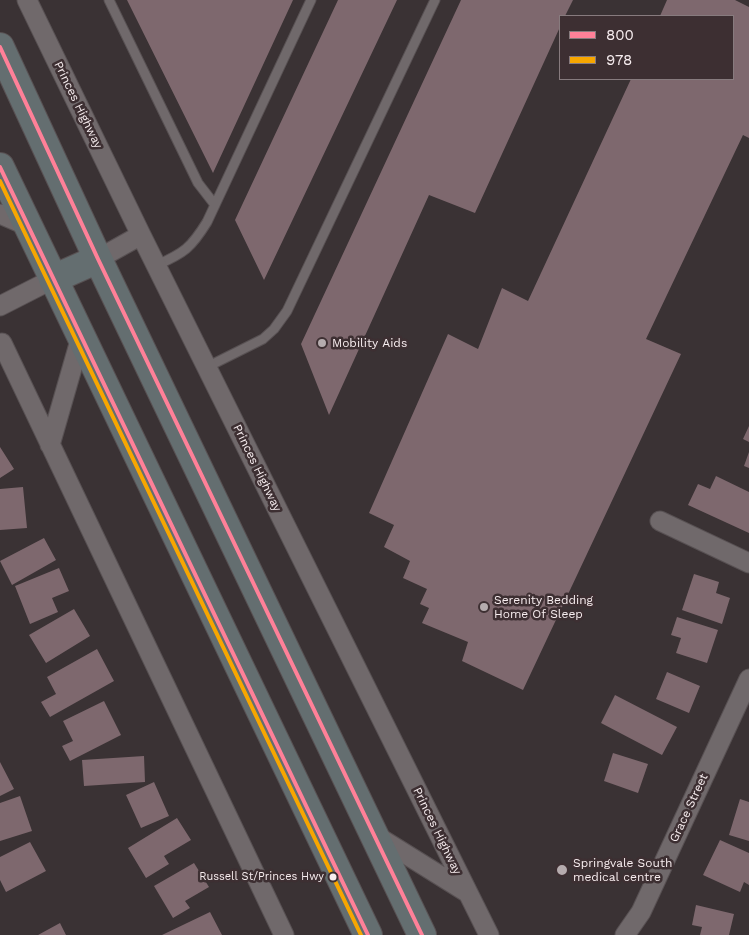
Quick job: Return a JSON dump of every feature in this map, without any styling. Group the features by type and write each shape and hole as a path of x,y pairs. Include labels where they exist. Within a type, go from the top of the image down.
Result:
{"highway":[{"path":"0,47 98,259 422,935"},
{"path":"0,167 368,935"},
{"path":"53,279 98,259"}],"street":[{"name":"Princes Highway","path":"27,0 489,935"},
{"path":"0,214 28,226"},
{"path":"98,259 142,235"},
{"path":"0,306 53,279"},
{"path":"50,445 81,337"},
{"path":"2,343 284,935"},
{"path":"660,521 749,563"},
{"name":"Grace Street","path":"625,935 641,912 749,679"},
{"path":"374,835 468,894"}],"lane":[{"path":"109,0 198,183 215,205"},
{"path":"157,266 185,251 196,240 215,205 311,0"},
{"path":"207,367 263,339 274,328 286,311 435,0"}],"building":[{"path":"127,0 293,0 213,173"},
{"path":"338,0 397,0 264,280 235,220"},
{"path":"461,0 573,0 566,15 559,15 559,29 475,213 429,195 329,415 301,344"},
{"path":"667,0 735,0 749,7 749,138 743,135 646,339 681,354 523,690 462,661 468,642 422,623 429,608 420,604 427,589 403,578 410,561 384,547 394,525 369,513 448,334 478,349 502,288 528,301 631,80 734,80 734,15 660,15"},
{"path":"749,426 749,442 743,439"},
{"path":"0,447 14,469 0,478"},
{"path":"749,452 749,468 744,466"},
{"path":"716,476 749,492 749,533 688,505 698,484 710,489"},
{"path":"23,487 27,528 0,530 0,489"},
{"path":"44,538 56,560 12,585 0,561"},
{"path":"59,568 69,591 52,598 58,612 30,624 15,586"},
{"path":"694,574 719,582 716,593 730,598 722,624 682,610"},
{"path":"74,609 90,636 46,663 29,635"},
{"path":"677,617 718,630 707,663 676,653 681,638 671,635"},
{"path":"97,649 114,681 50,717 41,702 56,694 47,677"},
{"path":"667,672 700,686 689,713 656,699"},
{"path":"615,695 677,727 662,755 601,723"},
{"path":"104,701 121,735 70,761 62,746 73,741 63,721"},
{"path":"613,753 648,764 638,793 604,781"},
{"path":"144,756 145,782 84,786 82,760"},
{"path":"0,762 14,789 0,796"},
{"path":"154,782 169,816 141,828 126,795"},
{"path":"20,796 32,831 0,841 0,803"},
{"path":"740,799 749,802 749,841 729,835"},
{"path":"177,818 191,840 164,856 169,864 146,878 128,848"},
{"path":"720,840 749,853 749,885 744,882 740,892 703,875"},
{"path":"30,842 46,871 6,892 0,880 0,857"},
{"path":"194,863 209,887 185,901 190,908 173,918 154,886"},
{"path":"696,905 734,914 729,935 700,935 702,927 692,925"},
{"path":"210,912 222,935 162,935"},
{"path":"60,923 66,935 38,935"}],"transit line":[{"name":"800","path":"0,47 98,259 422,935"},
{"name":"800","path":"0,167 368,935"},
{"name":"978","path":"0,181 361,935"}],"place":[{"name":"Mobility Aids","path":"322,343"},
{"name":"Serenity Bedding Home Of Sleep","path":"484,607"},
{"name":"Springvale South medical centre","path":"562,870"},
{"name":"Russell St/Princes Hwy","path":"333,877"}]}
